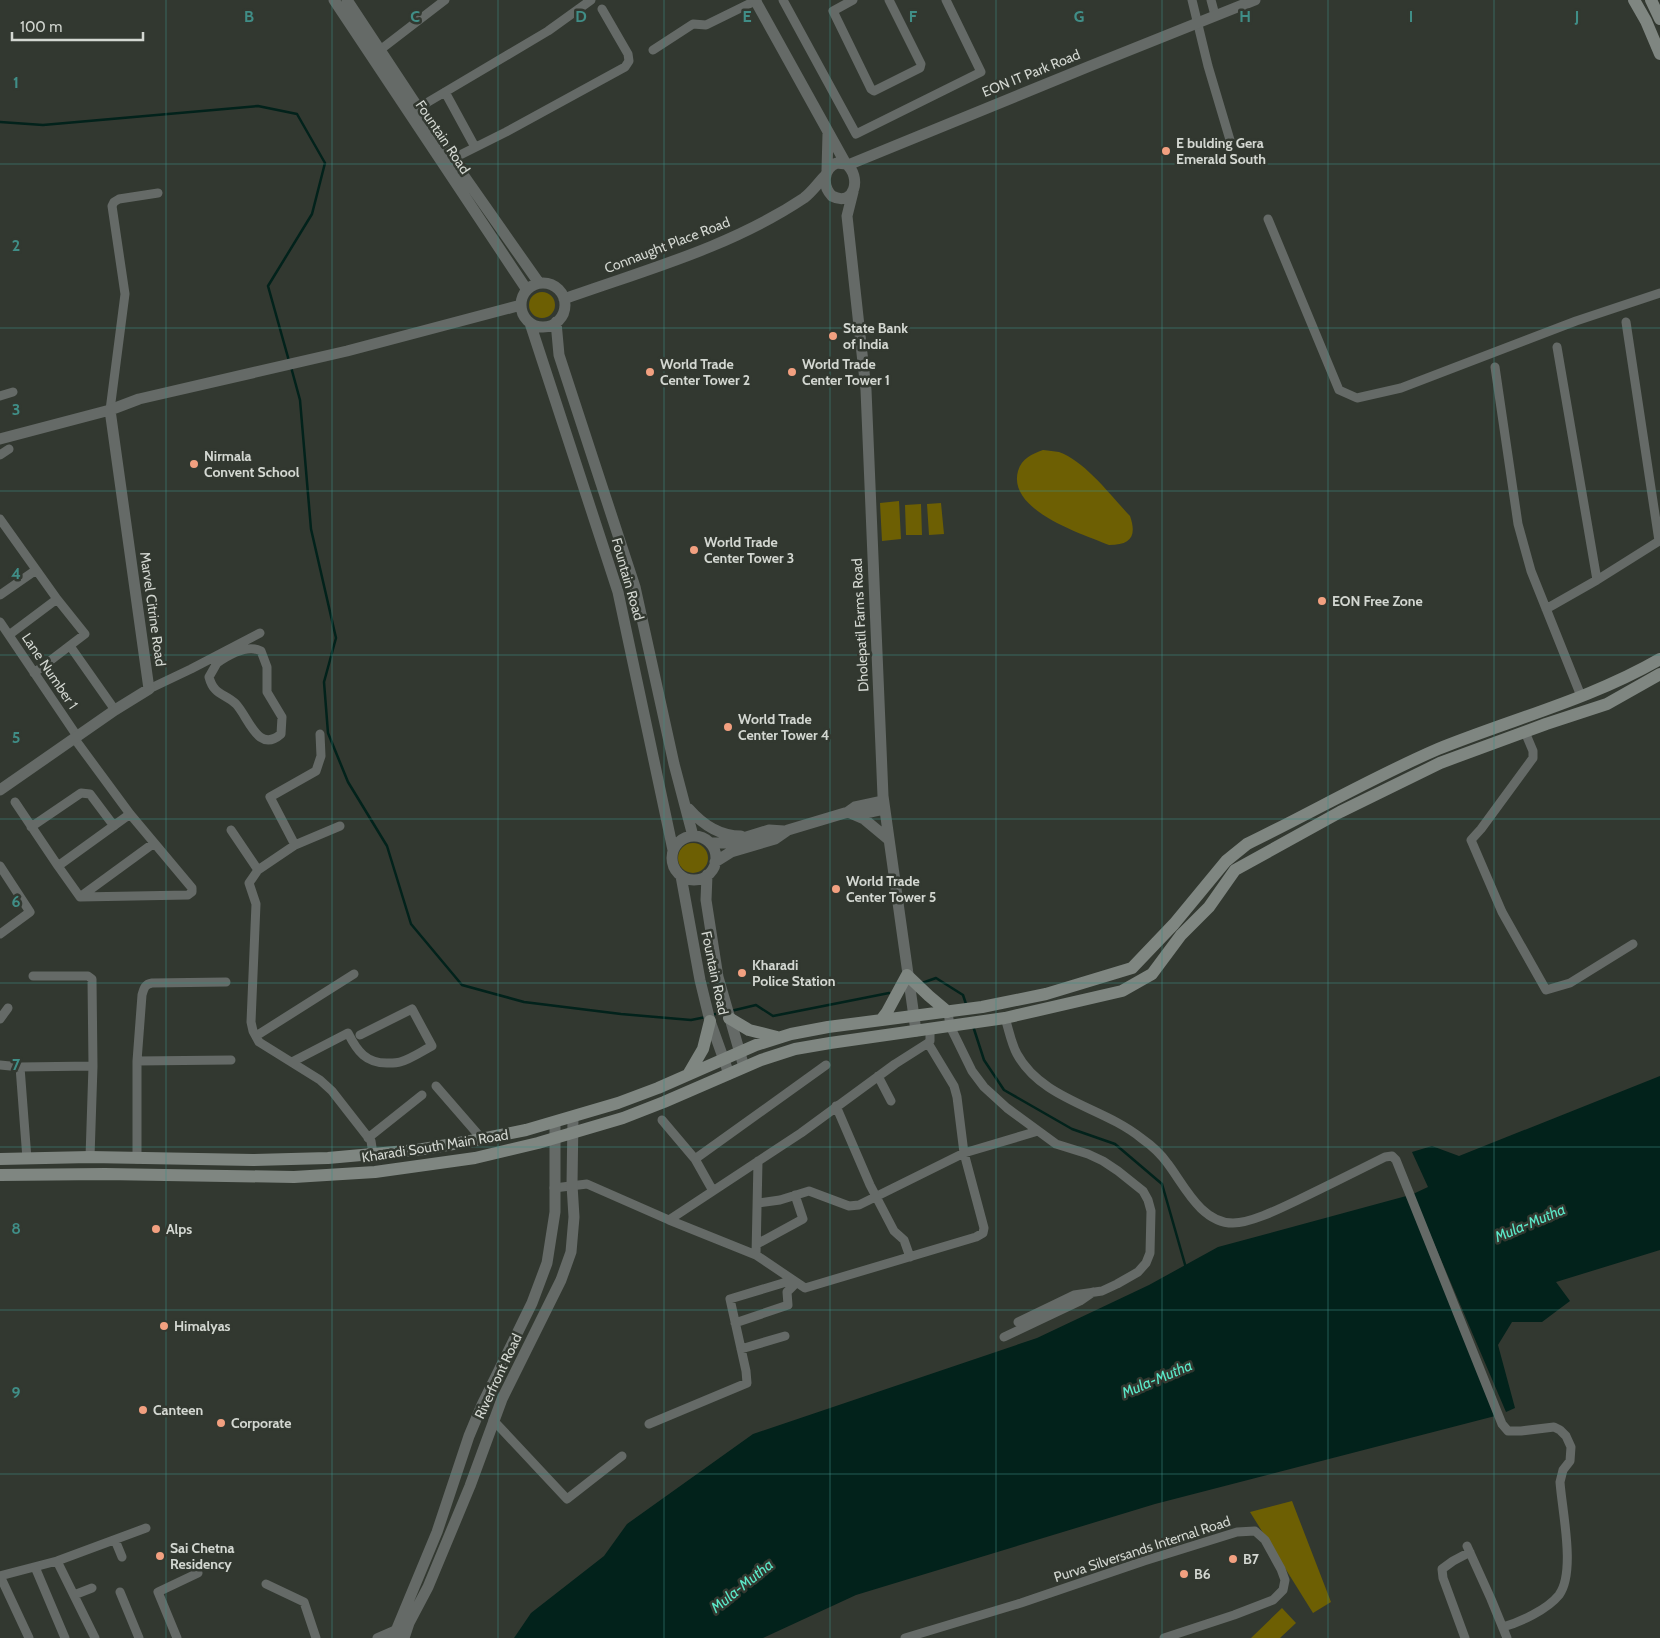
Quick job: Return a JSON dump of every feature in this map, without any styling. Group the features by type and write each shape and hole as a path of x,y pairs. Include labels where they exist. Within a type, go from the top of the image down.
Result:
{"main road":[{"path":"1634,0 1646,21 1660,54"},
{"path":"1651,0 1660,19"},
{"name":"Kharadi South Main Road","path":"0,1159 293,1160 417,1150 482,1139 573,1117 658,1088 739,1052 779,1038 828,1027 977,1008 1046,994 1132,968 1174,924 1226,861 1247,844 1381,776 1439,749 1581,696 1643,669 1660,659"},
{"name":"Kharadi South Main Road","path":"0,1175 105,1174 254,1177 330,1175 375,1172 474,1158 572,1134 623,1118 761,1060 795,1049 1005,1018 1105,997 1122,991 1152,974 1181,936 1209,907 1234,870 1340,812 1448,760 1607,704 1660,674"},
{"path":"1381,776 1387,789"},
{"path":"880,1020 888,1012 907,975 932,1000 952,1011"},
{"path":"977,1008 980,1022"},
{"path":"727,1012 750,1030 779,1038"},
{"path":"689,1073 703,1049 708,1016"}],"street":[{"name":"Fountain Road","path":"334,0 527,290"},
{"name":"Fountain Road","path":"347,0 452,159 539,284"},
{"path":"380,50 445,0"},
{"path":"418,108 548,31 591,0"},
{"path":"653,50 693,24 706,25 756,0 828,132 852,171 854,188 853,192 846,198 833,196 827,188 828,132"},
{"path":"783,0 856,134 981,72 946,0"},
{"path":"847,1 834,11 871,89 874,91 920,68 921,64 889,0"},
{"path":"1192,0 1230,140"},
{"path":"1211,0 1215,15"},
{"name":"EON IT Park Road","path":"847,165 1255,0"},
{"path":"452,159 625,67 629,61 628,54 602,9"},
{"path":"446,92 475,147"},
{"path":"854,180 876,153"},
{"path":"826,173 834,164 847,165"},
{"name":"Connaught Place Road","path":"564,299 720,242 745,231 805,197 826,173"},
{"name":"Dholepatil Farms Road","path":"853,192 847,216 866,390 884,805 916,1031"},
{"path":"110,410 125,294 112,206 119,198 158,193"},
{"name":"Connaught Place Road","path":"805,197 833,196"},
{"name":"Dholepatil Farms Road","path":"833,196 847,216"},
{"path":"1268,219 1339,390 1356,398 1401,388 1576,321 1660,293"},
{"path":"0,439 110,410 139,400 347,351 521,305 527,290 539,284 552,285 564,299"},
{"name":"Fountain Road","path":"564,299 564,310 556,322 559,355 635,588 693,836"},
{"name":"Fountain Road","path":"521,305 523,315 530,323 618,592 674,850 672,858 674,866 681,876 708,1016 729,1074"},
{"path":"530,323 549,326 556,322"},
{"path":"1546,609 1659,541 1626,322"},
{"path":"1557,347 1597,580"},
{"path":"1495,367 1518,524 1531,571 1581,696"},
{"path":"0,396 13,392"},
{"name":"Marvel Citrine Road","path":"110,410 149,689 215,661 260,633"},
{"path":"0,455 8,450"},
{"path":"0,519 57,599 85,634 34,673"},
{"path":"0,595 36,570"},
{"path":"9,635 57,599"},
{"name":"Lane Number 1","path":"0,622 76,737 130,814 192,888 192,892 188,895 80,897"},
{"path":"70,646 116,710"},
{"path":"246,648 254,648 261,651 267,667 267,692 282,716 281,734 274,740 266,740 255,732 236,704 217,692 211,684 209,677 215,661 246,648"},
{"path":"0,790 149,689"},
{"path":"1525,732 1533,751 1533,758 1481,830 1471,840 1502,912 1546,990 1570,982 1633,944"},
{"path":"294,845 270,798 316,771 320,756 320,734"},
{"path":"32,827 81,793 90,794 114,826"},
{"path":"15,802 80,897 154,843"},
{"path":"685,804 697,819 714,830 734,836 748,836"},
{"path":"852,813 855,806 884,805"},
{"path":"710,843 727,843 769,830 784,831 852,813"},
{"path":"852,813 888,839"},
{"path":"58,866 130,814"},
{"path":"340,826 294,845 258,870 249,883 256,904 251,1022 259,1042 320,1080 332,1091 370,1141 373,1154"},
{"path":"231,830 258,870"},
{"path":"715,862 732,852 775,839 784,831"},
{"path":"674,850 681,840 693,836 702,838 710,843 715,852 715,862"},
{"name":"Fountain Road","path":"715,862 707,875 706,900 718,977 744,1067"},
{"path":"0,866 30,912 0,934"},
{"path":"681,876 692,880 700,879 707,875"},
{"path":"256,1036 354,974"},
{"path":"33,976 88,976 92,979 93,1066 90,1158"},
{"path":"136,1159 137,1061 144,987 147,984 226,982"},
{"path":"0,1019 8,1008"},
{"path":"292,1062 348,1033 361,1055 381,1064 400,1063 432,1046 412,1009 360,1035"},
{"path":"952,1011 955,1026 972,1071 984,1087 1007,1108 1056,1144 1103,1161 1143,1191 1151,1211 1150,1253 1146,1264 1138,1272 1102,1291 1074,1295 1018,1322"},
{"path":"1005,1018 1013,1044 1028,1070 1044,1084 1069,1099 1140,1137 1168,1164 1190,1198 1200,1208 1228,1223 1235,1223 1267,1214 1385,1157 1392,1156 1396,1160 1499,1418 1508,1430 1521,1431 1554,1428 1560,1430 1566,1436 1571,1447 1570,1461 1563,1470 1560,1482 1568,1556 1566,1578 1560,1594 1553,1601 1523,1621 1502,1627"},
{"path":"669,1220 801,1133 878,1076 928,1043 930,1041 930,1029"},
{"path":"554,1188 587,1184 756,1256 805,1288 976,1237 983,1233 984,1228 964,1153 957,1097 954,1086 928,1043"},
{"path":"137,1061 231,1060"},
{"path":"695,1159 826,1064"},
{"path":"0,1066 93,1066"},
{"path":"20,1067 27,1159"},
{"path":"878,1076 891,1101"},
{"path":"436,1086 482,1139"},
{"path":"368,1138 422,1095"},
{"path":"836,1106 876,1197 894,1231 904,1240 910,1257"},
{"name":"Riverfront Road","path":"397,1636 409,1623 428,1587 470,1486 493,1420 560,1280 570,1252 574,1217 572,1185 573,1117"},
{"path":"662,1120 695,1159 713,1191"},
{"name":"Riverfront Road","path":"397,1636 437,1532 482,1405 532,1303 547,1263 555,1212 555,1122"},
{"path":"758,1203 780,1200 809,1191 849,1206 859,1205 964,1153 1038,1132"},
{"path":"756,1256 758,1162"},
{"path":"757,1244 804,1219 795,1195"},
{"path":"649,1424 747,1383 730,1299 795,1281"},
{"path":"735,1323 788,1305 788,1292 795,1281"},
{"path":"1004,1337 1080,1301 1093,1292"},
{"path":"741,1349 785,1336"},
{"path":"493,1420 567,1499 622,1456"},
{"path":"29,1638 0,1576 57,1561 146,1528"},
{"name":"Purva Silversands Internal Road","path":"906,1638 1021,1603 1144,1561 1238,1532 1255,1531 1265,1540 1285,1580 1283,1590 1273,1600 1164,1638"},
{"path":"115,1540 122,1557"},
{"path":"1465,1638 1443,1578 1442,1569 1468,1549 1507,1638"},
{"path":"57,1561 95,1638"},
{"path":"35,1567 65,1638"},
{"path":"177,1638 158,1592 198,1573"},
{"path":"266,1584 304,1602 316,1638"},
{"path":"74,1595 92,1588"},
{"path":"120,1592 139,1638"},
{"path":"377,1638 397,1636"}],"shaded area":[{"path":"542,292 551,296 555,305 551,314 542,318 533,314 529,305 533,296"},
{"path":"1043,450 1059,452 1069,457 1088,471 1106,489 1130,516 1133,529 1127,541 1117,545 1109,545 1082,534 1050,519 1035,509 1024,498 1018,485 1018,471 1028,457"},
{"path":"899,501 901,539 882,541 880,503"},
{"path":"941,503 944,534 929,535 927,504"},
{"path":"921,504 922,535 906,535 905,505"},
{"path":"693,843 704,847 708,858 704,869 693,873 682,869 678,858 682,847"},
{"path":"1292,1501 1331,1602 1313,1613 1250,1512"},
{"path":"1282,1608 1296,1623 1280,1638 1251,1638"}],"water":[{"name":"Mula-Mutha","path":"1660,1076 1660,1250 1556,1282 1570,1301 1542,1322 1512,1322 1498,1345 1515,1408 1506,1412 1413,1194 1428,1187 1412,1152 1432,1146 1459,1156"},
{"name":"Mula-Mutha","path":"1410,1195 1499,1415 1155,1504 856,1595 763,1638 514,1638 531,1613 604,1556 627,1524 753,1434 1037,1338 1149,1285 1218,1247"}],"waterway":[{"path":"0,122 43,125 258,106 297,114 325,163 312,214 268,286 289,361"},
{"path":"291,367 300,400 311,529 336,638 324,682 328,733 348,782 387,846 411,924 462,985 524,1002 621,1014 691,1020 706,1017"},
{"path":"922,983 936,978 963,995 966,1004"},
{"path":"731,1011 756,1005 773,1016 889,993"},
{"path":"711,1015 725,1012"},
{"path":"973,1026 984,1060 1004,1090 1072,1129 1115,1144 1162,1184 1186,1268"}],"place":[{"name":"E bulding Gera Emerald South","path":"1166,151"},
{"name":"State Bank of India","path":"833,336"},
{"name":"World Trade Center Tower 2","path":"650,372"},
{"name":"World Trade Center Tower 1","path":"792,372"},
{"name":"Nirmala Convent School","path":"194,464"},
{"name":"World Trade Center Tower 3","path":"694,550"},
{"name":"EON Free Zone","path":"1322,601"},
{"name":"World Trade Center Tower 4","path":"728,727"},
{"name":"World Trade Center Tower 5","path":"836,889"},
{"name":"Kharadi Police Station","path":"742,973"},
{"name":"Alps","path":"156,1229"},
{"name":"Himalyas","path":"164,1326"},
{"name":"Canteen","path":"143,1410"},
{"name":"Corporate","path":"221,1423"},
{"name":"Sai Chetna Residency","path":"160,1556"},
{"name":"B7","path":"1233,1559"},
{"name":"B6","path":"1184,1574"}]}
